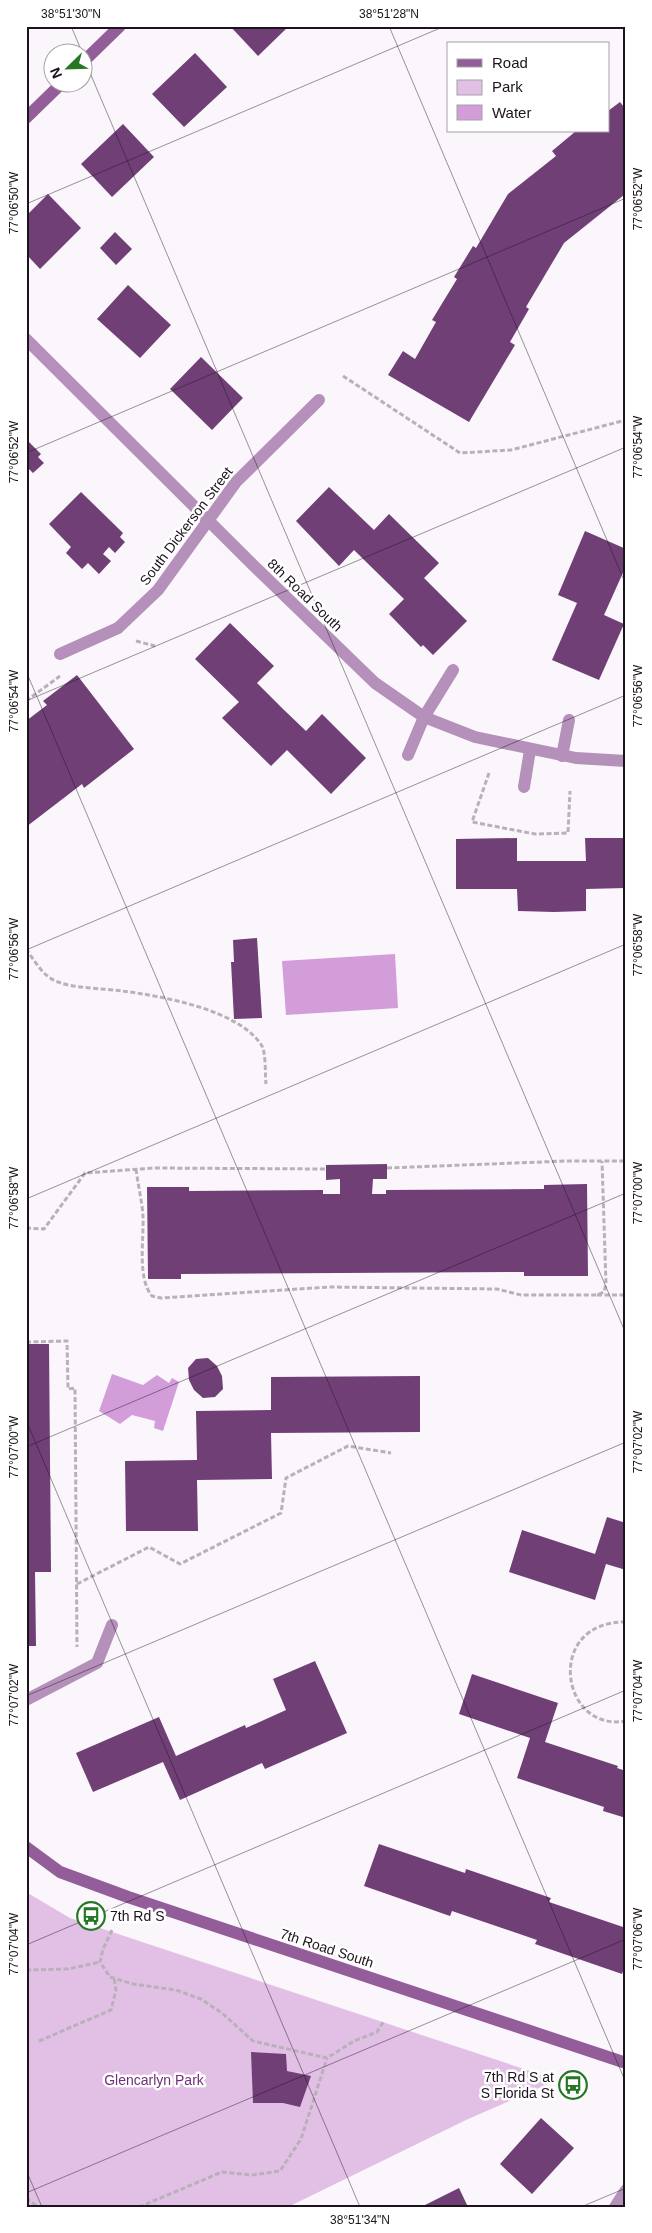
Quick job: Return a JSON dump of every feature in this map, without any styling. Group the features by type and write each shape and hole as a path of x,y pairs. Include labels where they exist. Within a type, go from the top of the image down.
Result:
{"street":[{"path":"92,53 120,26"},
{"path":"26,118 53,92"},
{"name":"8th Road South","path":"26,339 209,522 375,683 424,717 475,737 562,756 626,761"},
{"name":"South Dickerson Street","path":"60,654 118,628 158,590 209,522 236,482 319,400"},
{"path":"408,755 424,717 453,670"},
{"path":"562,756 569,720"},
{"path":"524,787 530,750"},
{"path":"26,1700 98,1663 112,1624"},
{"name":"7th Road South","path":"26,1847 60,1872 128,1897 626,2063"},
{"path":"615,2207 626,2190"}],"path":[{"path":"344,376 460,453 511,450 626,420"},
{"path":"489,774 472,822 535,834 568,833 570,790"},
{"path":"26,949 44,973 57,982 125,991 168,1000 214,1012 244,1028 263,1047 266,1084"},
{"path":"387,1168 602,1161 626,1162"},
{"path":"597,1295 604,1292 606,1284 602,1161"},
{"path":"26,1228 44,1229 86,1173 136,1170 326,1169"},
{"path":"136,1170 143,1215 144,1276 146,1289 152,1296 161,1298 329,1287 497,1289 521,1295 626,1295"},
{"path":"26,1342 67,1341 68,1388 75,1388 77,1650"},
{"path":"77,1584 149,1547 180,1564 281,1513 286,1478 348,1446 391,1453"},
{"path":"626,1622 611,1622 595,1628 582,1638 573,1653 569,1670 571,1687 578,1701 590,1712 604,1720 626,1721"},
{"path":"112,1930 103,1949 100,1962 110,1977 133,1984 176,1990 201,1999 222,2013 253,2041 327,2058"},
{"path":"26,1970 68,1969 100,1962"},
{"path":"38,2041 111,2010 116,1990 114,1978"},
{"path":"139,2207 222,2172 252,2175 280,2172 301,2139 327,2058 354,2040 377,2032 384,2021"},
{"path":"26,2198 38,2207"}],"green space":[{"name":"Glencarlyn Park","path":"26,1892 70,1918 557,2080 466,2120 288,2207 26,2207"}],"water":[{"path":"395,954 398,1008 286,1015 282,961"},
{"path":"112,1374 143,1385 157,1375 169,1383 172,1378 179,1382 163,1431 154,1428 155,1421 132,1415 120,1424 99,1411"}],"building":[{"path":"230,26 289,26 258,56"},
{"path":"195,53 227,87 184,127 152,94"},
{"path":"620,102 624,107 626,105 626,198 624,195 564,243 526,307 529,309 510,342 515,345 469,422 388,375 403,351 415,359 436,322 432,320 457,279 454,277 473,246 476,248 508,194 556,156 552,151 575,132 610,132 610,110"},
{"path":"123,124 154,157 112,197 81,164"},
{"path":"48,194 81,228 40,269 26,254 26,216"},
{"path":"115,232 132,249 116,265 100,248"},
{"path":"128,285 171,325 140,358 97,319"},
{"path":"201,357 243,398 212,430 170,389"},
{"path":"26,439 41,454 38,457 44,463 33,473 28,468 26,470"},
{"path":"329,487 374,530 389,514 439,563 424,578 467,621 433,655 423,645 421,647 389,614 404,599 354,550 339,566 296,521"},
{"path":"81,492 123,533 120,537 125,542 115,553 109,547 103,554 111,561 99,574 88,563 82,569 66,553 71,547 49,524"},
{"path":"585,531 626,549 626,566 604,615 624,624 599,680 552,660 577,603 558,595"},
{"path":"230,623 274,666 257,683 283,709 306,731 322,714 366,758 331,794 287,750 271,766 222,718 239,702 195,659"},
{"path":"77,675 134,749 84,788 82,784 26,827 26,721 47,705 43,701"},
{"path":"517,838 517,861 586,861 585,838 626,838 626,888 586,889 586,911 554,912 518,911 517,889 456,889 456,839"},
{"path":"257,938 262,1018 234,1019 231,962 234,962 233,940"},
{"path":"387,1164 387,1179 373,1179 372,1194 386,1194 386,1190 544,1189 544,1185 587,1184 588,1276 524,1276 524,1272 181,1274 181,1279 148,1279 147,1187 189,1187 189,1191 323,1190 323,1194 340,1194 340,1179 326,1180 326,1165"},
{"path":"26,1344 49,1344 51,1572 35,1572 36,1646 26,1646"},
{"path":"208,1358 217,1366 222,1376 223,1389 215,1397 203,1398 194,1390 189,1380 188,1368 196,1359"},
{"path":"420,1376 420,1432 271,1433 272,1479 197,1480 198,1531 126,1531 125,1461 197,1460 196,1411 271,1410 271,1377"},
{"path":"607,1517 626,1523 626,1570 606,1564 595,1600 509,1572 522,1530 595,1554"},
{"path":"315,1661 347,1733 265,1769 262,1763 180,1800 163,1762 93,1792 76,1753 159,1717 176,1756 245,1725 246,1728 286,1710 273,1679"},
{"path":"472,1674 558,1703 545,1742 618,1766 617,1768 626,1771 626,1818 603,1811 604,1807 517,1778 530,1738 459,1714"},
{"path":"379,1844 465,1873 466,1869 551,1898 549,1902 626,1928 626,1963 622,1974 535,1944 537,1940 452,1911 450,1916 364,1886"},
{"path":"251,2052 286,2054 287,2071 311,2076 300,2107 283,2103 253,2103"},
{"path":"541,2118 574,2148 532,2194 500,2164"},
{"path":"459,2188 468,2207 421,2207"}],"place":[{"name":"7th Rd S","path":"91,1916"},
{"name":"7th Rd S at S Florida St","path":"573,2085"}]}
